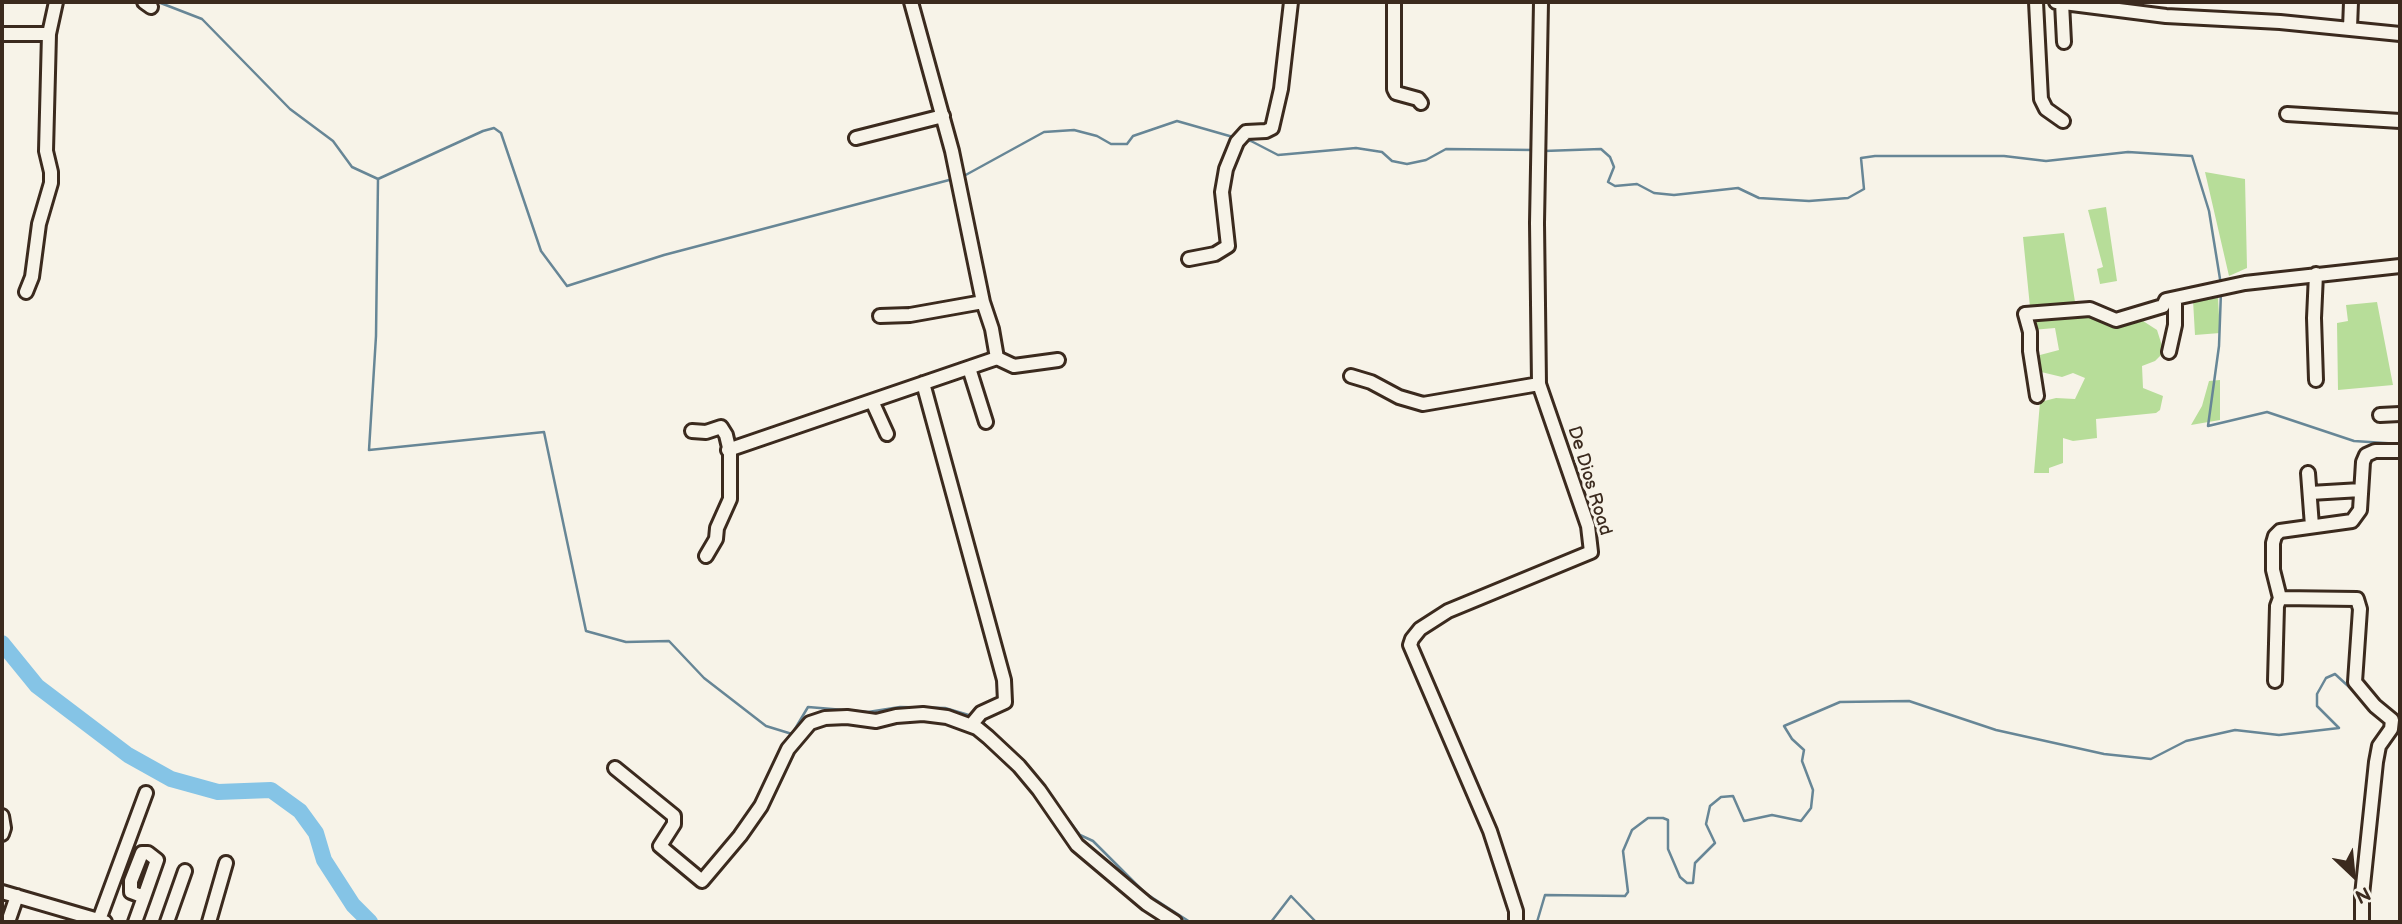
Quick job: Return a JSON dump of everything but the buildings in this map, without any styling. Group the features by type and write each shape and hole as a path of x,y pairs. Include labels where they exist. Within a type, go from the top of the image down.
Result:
{"street":[{"path":"26,292 32,277 39,224 51,183 46,151 49,34 56,2"},
{"path":"911,2 943,116 997,358"},
{"path":"1189,259 1215,254 1228,246 1223,192 1226,169 1239,139 1247,132 1272,128 1291,2"},
{"path":"1394,2 1394,89 1396,93 1418,99 1421,103"},
{"name":"De Dios Road","path":"1516,922 1516,911 1490,831 1410,645 1420,629 1447,611 1591,552 1588,526 1539,384 1537,237 1541,2"},
{"path":"2036,2 2041,99 2046,109 2063,121"},
{"path":"2056,2 2166,16 2350,28 2400,34"},
{"path":"2350,28 2351,2"},
{"path":"2062,3 2064,42"},
{"path":"2,34 49,34"},
{"path":"2287,114 2400,121"},
{"path":"856,138 943,116"},
{"path":"2037,397 2030,332 2025,314 2090,309 2116,320 2163,306 2166,300 2222,288 2316,274 2400,266"},
{"path":"2316,274 2316,380"},
{"path":"2169,352 2175,325 2175,299"},
{"path":"880,316 911,315 983,302"},
{"path":"728,450 997,358 1014,366 1058,360"},
{"path":"970,368 986,422"},
{"path":"1351,376 1371,382 1399,397 1423,404 1539,384"},
{"path":"615,768 674,816 674,824 660,846 702,881 733,845 761,806 788,750 816,719 847,717 876,721 895,716 923,714 975,720 1005,702 1004,680 923,383"},
{"path":"872,401 887,434"},
{"path":"2380,415 2400,414"},
{"path":"692,431 706,432 721,427 730,452 730,499 717,528 716,539 706,556"},
{"path":"2275,681 2277,606 2280,598 2273,570 2275,536 2280,531 2352,521 2360,509 2363,462 2366,455 2375,451 2400,451"},
{"path":"2308,473 2312,526"},
{"path":"2309,493 2361,490"},
{"path":"2280,598 2357,599 2360,609 2355,682 2375,706 2392,720 2392,726 2379,746 2376,762 2362,895 2362,922"},
{"path":"975,720 1039,790 1077,845 1147,904 1175,922"},
{"path":"2,892 82,919 102,921 146,793"},
{"path":"2,816 2,834"},
{"path":"209,922 226,863"},
{"path":"167,922 185,871"},
{"path":"8,922 17,896"},
{"path":"135,922 144,897"}],"green space":[{"path":"2205,172 2245,179 2247,268 2229,276"},
{"path":"2106,207 2117,281 2100,284 2097,269 2103,267 2088,210"},
{"path":"2064,233 2076,308 2030,307 2023,237"},
{"path":"2218,298 2220,333 2195,335 2193,300"},
{"path":"2377,302 2393,385 2338,390 2337,323 2348,321 2346,305"},
{"path":"2084,311 2114,327 2140,319 2157,330 2164,352 2155,361 2142,366 2143,388 2163,396 2160,410 2156,413 2096,419 2097,438 2073,441 2063,438 2063,463 2049,468 2049,473 2034,473 2040,402 2056,398 2075,399 2085,378 2073,373 2062,377 2037,371 2032,353 2040,355 2059,350 2055,328 2032,330 2034,316"},
{"path":"2220,380 2220,420 2191,425 2202,406 2209,381"}],"waterway":[{"path":"158,2 202,19 290,109 333,141 352,167 378,179 494,128 501,133 541,251 567,286 664,255 953,179"},
{"path":"962,177 1044,132 1074,130 1097,136 1111,144 1127,144 1133,136 1177,121 1233,137"},
{"path":"1243,140 1251,141 1278,155 1356,148 1382,152 1392,161 1407,164 1426,160 1446,149 1534,150"},
{"path":"1544,151 1601,149 1610,157 1614,167 1608,182 1615,186 1637,184 1654,193 1674,195 1738,188 1759,198 1809,201 1848,198 1864,189 1861,158 1875,156 2004,156 2046,161 2128,152 2192,156 2209,211 2221,285"},
{"path":"378,179 376,336 369,450 544,432 586,631 626,642 669,641 704,678 766,726 792,734 808,707 868,712 900,707 945,708 972,716"},
{"path":"2221,292 2219,346 2208,426 2267,412 2354,441 2400,444"},
{"path":"2,643 37,686 128,755 171,779 218,792 271,790 300,811 316,833 324,860 353,905 370,922"},
{"path":"1537,922 1545,895 1625,896 1628,892 1623,851 1632,830 1648,818 1668,820 1668,849 1680,877 1687,883 1693,883 1695,863 1715,843 1706,824 1710,806 1721,797 1733,796 1744,821 1772,815 1801,821 1811,808 1813,790 1802,761 1804,750 1792,739 1784,726 1840,702 1909,701 1996,730 2104,754 2151,759 2186,741 2235,730 2279,735 2339,728 2317,706 2317,694 2326,678 2335,674 2360,697"},
{"path":"981,720 998,738"},
{"path":"1039,781 1080,835 1093,841 1145,893 1190,922"},
{"path":"1271,922 1291,896 1316,922"}]}
